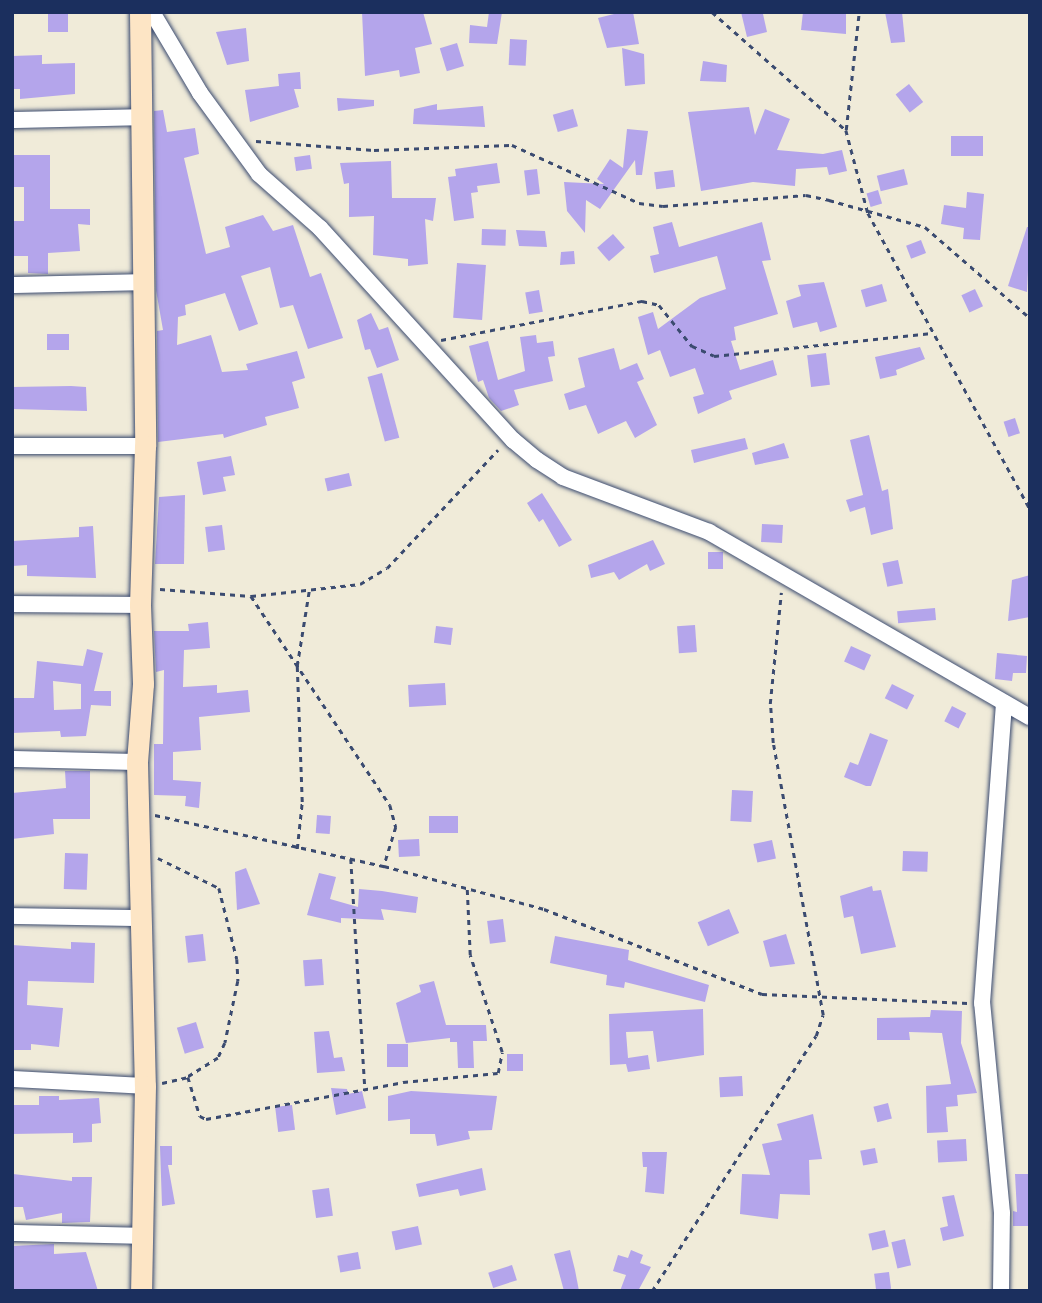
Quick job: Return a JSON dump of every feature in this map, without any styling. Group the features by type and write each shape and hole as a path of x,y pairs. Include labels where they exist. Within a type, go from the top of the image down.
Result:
{"street":[{"path":"140,12 141,282 145,446 141,595 143,684 137,762 142,851 145,1086 141,1291"},
{"path":"152,12 200,93 260,174 320,228 513,440 563,477 709,532 1030,717"},
{"path":"12,120 141,117"},
{"path":"12,285 141,282"},
{"path":"12,446 145,446"},
{"path":"12,604 141,595"},
{"path":"1001,1291 1002,1213 982,1003 1004,703"},
{"path":"12,759 137,762"},
{"path":"12,916 141,918"},
{"path":"12,1079 145,1086"},
{"path":"12,1233 141,1236"}],"path":[{"path":"712,12 846,130"},
{"path":"859,12 846,130 868,213 1030,509"},
{"path":"234,140 374,150 512,145 639,203 663,206 806,195 925,227 1030,318"},
{"path":"426,343 642,301 659,305 692,346 714,356 932,333"},
{"path":"141,595 251,596 360,584 387,568 487,458 513,440"},
{"path":"652,1291 816,1035 823,1014 822,994 773,743 770,704 783,575"},
{"path":"297,849 302,802 297,666 309,591"},
{"path":"251,596 394,815 396,827 384,866"},
{"path":"139,811 297,849 384,866 544,909 762,994 822,994 982,1003"},
{"path":"142,851 219,888 230,920 238,981 225,1043 211,1064 188,1077 145,1086"},
{"path":"351,859 365,1089"},
{"path":"188,1077 200,1116 206,1119 365,1089 486,1077 501,1068 502,1052 470,955 467,889"}],"building":[{"path":"362,12 423,12 432,44 415,48 420,73 400,77 399,70 365,76"},
{"path":"489,12 502,12 497,44 469,43 470,25 487,27"},
{"path":"633,12 639,44 607,48 598,18"},
{"path":"741,12 763,14 767,32 747,37"},
{"path":"803,12 846,12 846,34 801,30"},
{"path":"885,12 902,12 905,42 891,43"},
{"path":"48,14 68,14 68,32 48,32"},
{"path":"246,28 249,61 227,65 216,32"},
{"path":"510,39 527,40 526,66 509,65"},
{"path":"457,43 464,66 447,71 440,48"},
{"path":"622,48 644,54 645,84 625,86"},
{"path":"42,55 42,64 75,63 75,94 20,99 20,89 12,89 12,56"},
{"path":"703,61 727,65 726,82 700,81"},
{"path":"300,72 301,89 294,89 299,107 250,122 245,90 279,86 278,74"},
{"path":"909,84 923,102 910,113 896,94"},
{"path":"337,98 374,100 374,106 338,111"},
{"path":"437,104 437,110 483,106 485,127 413,124 414,109"},
{"path":"749,107 755,135 765,109 790,119 777,150 823,154 842,150 847,171 829,175 827,167 796,169 795,186 753,182 701,191 688,112"},
{"path":"573,109 578,126 558,132 553,115"},
{"path":"163,110 167,132 195,128 199,154 184,158 206,254 230,247 225,227 263,215 273,231 293,225 310,277 321,273 343,338 308,349 293,305 280,308 270,267 241,276 258,324 239,331 225,293 185,305 186,315 178,317 177,345 211,335 222,372 248,370 246,364 297,351 305,378 292,382 299,408 265,417 267,425 224,438 223,434 158,442 157,331 163,330 156,290 154,111"},
{"path":"627,129 648,131 642,175 636,175 635,160 600,209 586,200 585,233 567,211 564,182 604,184 597,179 610,159 623,168"},
{"path":"951,136 983,136 983,156 951,156"},
{"path":"12,155 50,155 50,209 90,209 90,225 78,224 80,251 48,253 48,274 28,273 28,256 12,256 12,221 24,221 24,187 12,187"},
{"path":"310,155 312,169 296,171 294,157"},
{"path":"391,161 392,198 436,198 433,221 425,219 428,264 408,266 408,259 373,255 374,216 349,217 349,183 344,184 340,163"},
{"path":"497,163 500,183 477,186 478,192 471,193 474,218 454,221 448,177 456,176 455,169"},
{"path":"537,169 540,194 527,195 524,171"},
{"path":"904,169 908,185 881,191 877,176"},
{"path":"673,170 675,187 656,189 654,172"},
{"path":"878,190 882,203 871,207 867,194"},
{"path":"967,192 984,194 980,240 963,239 964,228 941,224 944,205 966,208"},
{"path":"672,222 679,247 762,222 771,260 762,261 778,314 734,327 736,340 731,341 740,370 773,360 777,375 729,391 732,399 698,414 693,397 704,394 695,368 670,377 660,350 648,355 638,317 653,312 658,329 700,298 726,289 717,256 654,273 650,256 659,254 653,227"},
{"path":"1027,227 1030,227 1027,292 1008,286"},
{"path":"482,229 506,230 505,246 481,245"},
{"path":"516,230 545,231 547,247 519,246"},
{"path":"613,234 625,248 609,261 597,248"},
{"path":"921,240 926,253 911,259 906,246"},
{"path":"574,251 575,264 560,265 561,252"},
{"path":"457,263 486,265 482,320 453,318"},
{"path":"824,282 837,327 820,332 817,322 793,328 786,301 801,296 798,285"},
{"path":"882,284 887,301 866,307 861,290"},
{"path":"975,289 983,306 969,313 961,295"},
{"path":"539,290 543,312 529,314 525,292"},
{"path":"371,313 379,330 388,327 399,360 377,368 370,349 365,350 357,320"},
{"path":"47,334 69,334 69,350 47,350"},
{"path":"536,335 537,343 553,341 555,356 548,357 553,381 514,390 519,405 501,411 489,398 483,380 478,382 469,346 488,341 498,380 525,371 520,337"},
{"path":"920,347 925,359 896,370 897,375 880,379 875,357"},
{"path":"614,348 620,370 637,363 644,379 637,382 657,425 635,438 626,421 598,434 586,405 569,410 564,394 585,387 578,358"},
{"path":"826,353 830,385 811,387 807,355"},
{"path":"382,373 399,438 385,442 368,377"},
{"path":"12,387 86,387 87,411 12,409"},
{"path":"1015,418 1020,433 1009,437 1004,422"},
{"path":"869,435 882,491 888,489 893,529 871,535 865,507 850,512 846,500 863,495 850,440"},
{"path":"745,438 748,449 694,463 691,450"},
{"path":"784,443 789,458 755,465 752,453"},
{"path":"231,456 235,475 223,477 226,491 203,495 197,462"},
{"path":"349,473 352,486 328,491 325,479"},
{"path":"542,493 572,540 559,547 543,519 539,522 527,503"},
{"path":"185,495 184,564 155,564 159,497"},
{"path":"762,524 783,525 782,543 761,542"},
{"path":"222,525 225,550 208,552 205,527"},
{"path":"93,526 96,578 27,576 27,565 12,566 12,541 79,537 79,527"},
{"path":"653,540 665,564 650,571 647,564 619,580 614,572 591,578 588,565"},
{"path":"708,552 723,552 723,569 708,569"},
{"path":"898,560 903,583 887,587 882,563"},
{"path":"1030,575 1030,617 1008,621 1012,580"},
{"path":"935,608 936,620 898,623 897,611"},
{"path":"208,622 210,648 184,650 183,687 217,685 217,693 248,690 250,712 199,717 201,750 173,752 173,780 201,782 199,808 185,806 186,796 154,795 154,744 163,744 164,670 156,672 154,631 189,631 188,624"},
{"path":"695,625 697,652 679,653 677,626"},
{"path":"436,626 453,628 451,645 434,643"},
{"path":"851,646 871,655 864,670 844,662"},
{"path":"87,649 103,653 94,691 111,691 111,706 91,705 86,736 61,737 60,731 12,733 12,698 34,698 37,661 83,666","holes":["53,681 81,684 81,709 54,710"]},
{"path":"997,653 1027,656 1026,673 1013,673 1012,681 995,679"},
{"path":"445,683 446,705 409,707 408,685"},
{"path":"892,684 914,695 907,710 885,698"},
{"path":"952,706 966,713 959,728 944,721"},
{"path":"870,733 888,740 871,786 866,786 844,777 850,762 858,765"},
{"path":"65,771 90,771 90,819 53,819 54,834 12,839 12,793 66,788"},
{"path":"732,790 753,791 751,822 730,821"},
{"path":"317,815 331,816 330,834 316,833"},
{"path":"429,816 458,816 458,833 429,833"},
{"path":"419,839 420,856 399,857 398,840"},
{"path":"772,840 776,859 757,863 753,844"},
{"path":"903,851 928,852 927,872 902,871"},
{"path":"65,853 88,854 87,890 64,889"},
{"path":"246,868 260,904 237,910 235,872"},
{"path":"319,873 336,877 330,899 358,907 359,889 382,891 418,897 416,913 381,909 384,920 341,918 341,923 307,915"},
{"path":"872,886 873,891 881,890 896,947 861,954 853,916 844,918 840,896"},
{"path":"729,909 739,933 708,946 698,922"},
{"path":"503,919 506,942 490,944 487,921"},
{"path":"203,934 206,961 188,963 185,936"},
{"path":"786,934 795,964 770,967 763,941"},
{"path":"555,936 629,950 628,960 709,985 705,1002 625,982 624,988 606,985 607,975 550,963"},
{"path":"71,942 95,943 94,983 28,981 27,1005 63,1008 59,1047 31,1044 31,1050 12,1050 12,945 71,949"},
{"path":"322,959 324,985 305,986 303,960"},
{"path":"434,981 446,1025 486,1025 487,1041 473,1041 474,1068 458,1068 457,1042 450,1042 450,1038 406,1043 396,1003 421,992 419,985"},
{"path":"703,1009 704,1055 657,1062 653,1031 626,1032 628,1058 648,1055 650,1069 628,1072 626,1064 610,1065 609,1014"},
{"path":"931,1010 962,1011 961,1043 977,1093 957,1095 958,1106 946,1107 948,1132 927,1133 926,1086 951,1084 942,1033 909,1032 910,1040 877,1040 877,1018 930,1017"},
{"path":"196,1022 204,1048 185,1054 177,1028"},
{"path":"329,1031 334,1058 342,1057 345,1071 317,1073 314,1032"},
{"path":"387,1044 408,1044 408,1067 387,1067"},
{"path":"507,1054 523,1054 523,1071 507,1071"},
{"path":"742,1076 743,1096 720,1097 719,1077"},
{"path":"331,1088 347,1089 348,1094 362,1091 366,1108 336,1115"},
{"path":"411,1091 497,1096 492,1130 468,1131 470,1139 437,1146 435,1134 410,1134 410,1119 388,1121 388,1096"},
{"path":"39,1096 59,1096 59,1100 99,1098 101,1123 92,1124 92,1142 73,1143 73,1133 12,1134 12,1105 39,1105"},
{"path":"888,1103 892,1119 877,1122 873,1107"},
{"path":"292,1105 295,1130 278,1132 275,1107"},
{"path":"813,1114 822,1159 809,1160 810,1195 780,1194 778,1219 740,1214 742,1174 770,1175 762,1144 782,1140 777,1124"},
{"path":"966,1139 967,1161 938,1162 937,1141"},
{"path":"160,1146 172,1146 172,1165 168,1165 175,1204 162,1206"},
{"path":"875,1148 878,1163 863,1166 860,1151"},
{"path":"642,1152 667,1152 664,1194 645,1192 647,1167 643,1167"},
{"path":"482,1168 486,1190 460,1196 458,1189 419,1197 416,1184"},
{"path":"13,1174 72,1181 72,1177 92,1177 90,1222 62,1223 62,1213 26,1220 23,1207 13,1207"},
{"path":"1015,1174 1030,1174 1030,1226 1013,1226 1013,1211 1017,1212"},
{"path":"329,1188 333,1216 316,1218 312,1190"},
{"path":"954,1195 964,1236 943,1241 940,1228 948,1226 942,1197"},
{"path":"418,1226 422,1245 396,1250 392,1232"},
{"path":"885,1230 889,1247 872,1250 868,1234"},
{"path":"905,1239 911,1265 897,1268 891,1242"},
{"path":"54,1244 54,1254 86,1252 98,1291 12,1291 12,1246"},
{"path":"570,1250 579,1291 564,1291 554,1254"},
{"path":"631,1250 643,1255 640,1263 651,1267 638,1291 620,1291 626,1275 613,1271 618,1255 628,1258"},
{"path":"358,1252 361,1269 340,1272 337,1256"},
{"path":"512,1265 517,1280 493,1288 488,1273"},
{"path":"889,1272 891,1289 876,1291 874,1274"}]}
